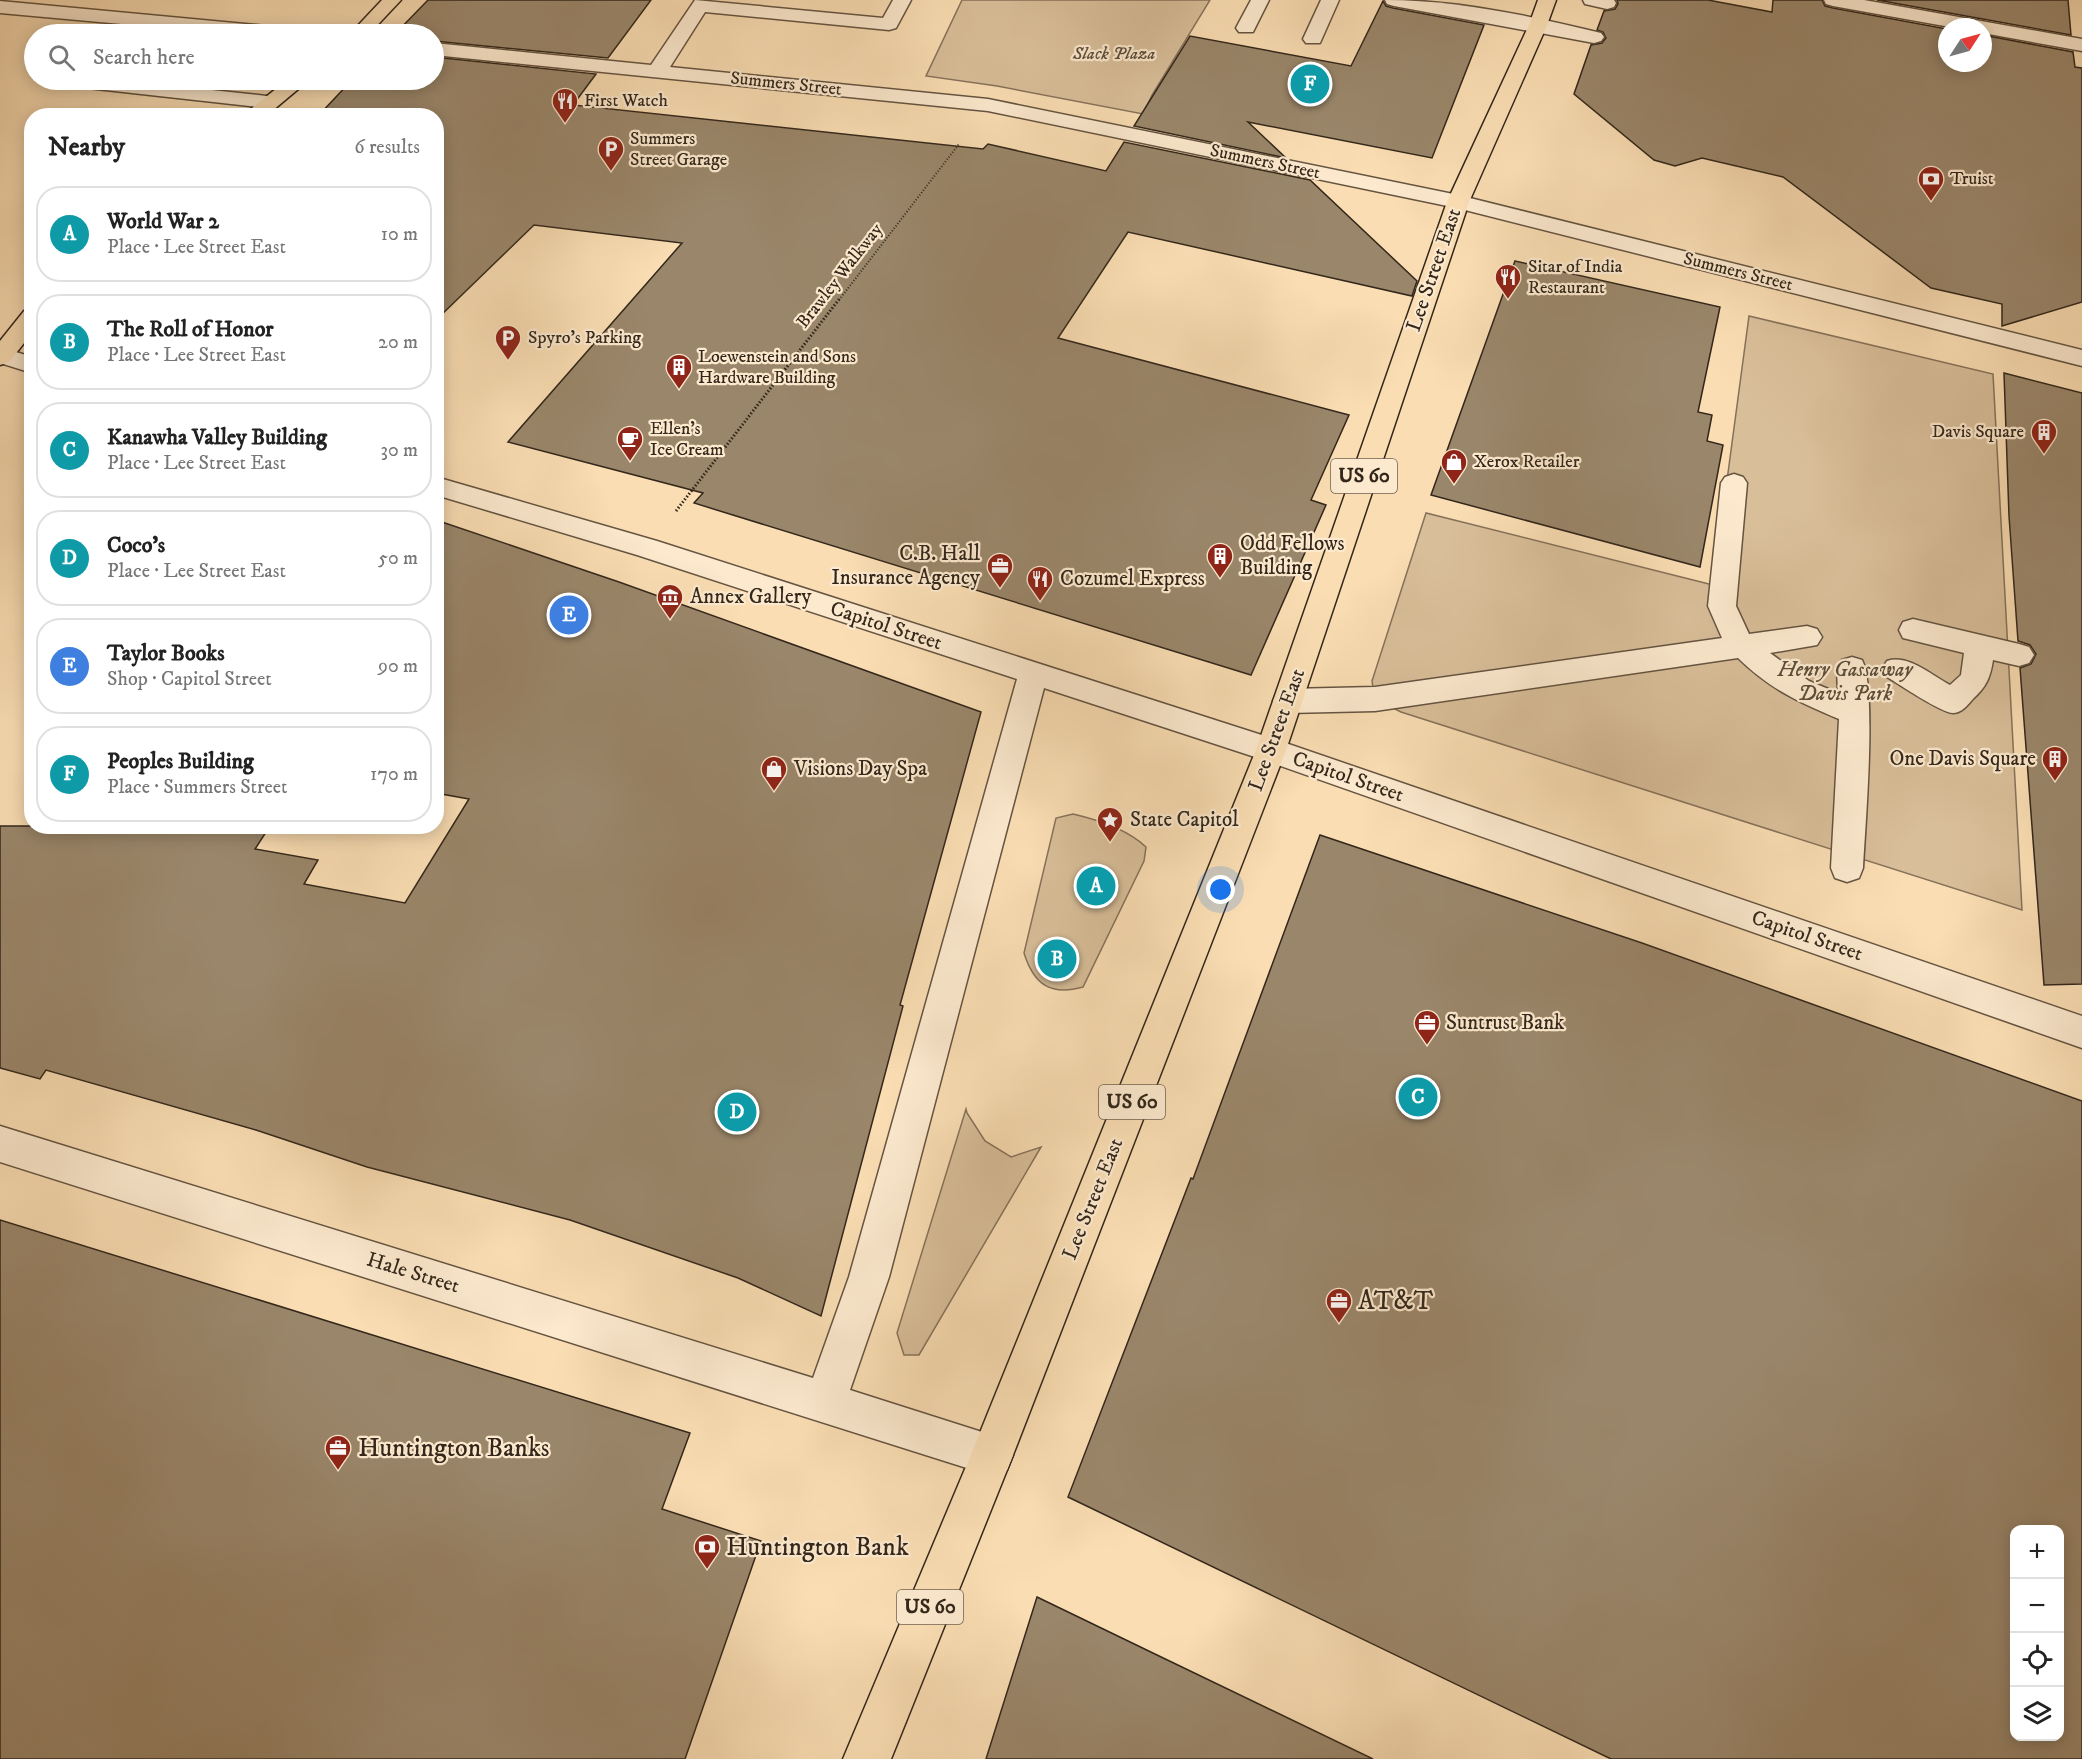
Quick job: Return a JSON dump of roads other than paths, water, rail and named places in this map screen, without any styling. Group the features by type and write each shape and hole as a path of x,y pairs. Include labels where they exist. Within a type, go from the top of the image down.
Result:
{"main road":[{"path":"369,24 392,0"},
{"name":"Lee Street East","path":"867,1759 992,1455 1271,750 1458,202 1538,25 1547,0"},
{"path":"261,108 284,90"},
{"path":"0,356 24,326"}],"street":[{"path":"0,7 9,0"},
{"path":"657,71 702,3 787,7 889,24 902,0"},
{"path":"1246,28 1260,0"},
{"path":"1312,39 1330,0"},
{"path":"1394,0 1594,37"},
{"path":"1833,0 1938,19"},
{"path":"0,7 184,24"},
{"path":"114,24 121,18"},
{"path":"1992,29 2082,45"},
{"name":"Summers Street","path":"444,50 988,105 1458,202 2082,358"},
{"path":"159,90 267,102"},
{"path":"0,356 24,362"},
{"path":"1734,483 1722,606 1737,640 1767,668 1798,688 1854,713"},
{"name":"Capitol Street","path":"444,488 647,548 1271,750 2082,1032"},
{"path":"1913,630 2019,655"},
{"path":"1288,701 1375,699 1807,638"},
{"path":"1897,669 1953,701 1975,679 1980,646"},
{"path":"1846,868 1854,713 1852,668"},
{"path":"992,1455 825,1401 869,1277 1033,673"},
{"name":"Hale Street","path":"0,1144 825,1401"}],"place":[{"name":"Peoples Building","path":"1310,84"},
{"name":"First Watch","path":"565,124"},
{"name":"Summers Street Garage","path":"611,172"},
{"name":"Truist","path":"1931,202"},
{"name":"Sitar of India Restaurant","path":"1508,300"},
{"name":"Spyro's Parking","path":"508,361"},
{"name":"Loewenstein and Sons Hardware Building","path":"679,390"},
{"name":"Davis Square","path":"2044,455"},
{"name":"Ellen's Ice Cream","path":"630,462"},
{"name":"Xerox Retailer","path":"1454,485"},
{"name":"Odd Fellows Building","path":"1220,579"},
{"name":"C.B. Hall Insurance Agency","path":"1000,589"},
{"name":"Cozumel Express","path":"1040,602"},
{"name":"Taylor Books","path":"569,615"},
{"name":"Annex Gallery","path":"670,620"},
{"name":"One Davis Square","path":"2055,782"},
{"name":"Visions Day Spa","path":"774,792"},
{"name":"State Capitol","path":"1110,843"},
{"name":"World War 2","path":"1096,886"},
{"name":"The Roll of Honor","path":"1057,959"},
{"name":"Suntrust Bank","path":"1427,1046"},
{"name":"Kanawha Valley Building","path":"1418,1097"},
{"name":"Coco’s","path":"737,1112"},
{"name":"AT&T","path":"1339,1324"},
{"name":"Huntington Banks","path":"338,1471"},
{"name":"Huntington Bank","path":"707,1570"}],"park label":[{"name":"Slack Plaza","path":"1114,54"},
{"name":"Henry Gassaway Davis Park","path":"1845,682"}]}
